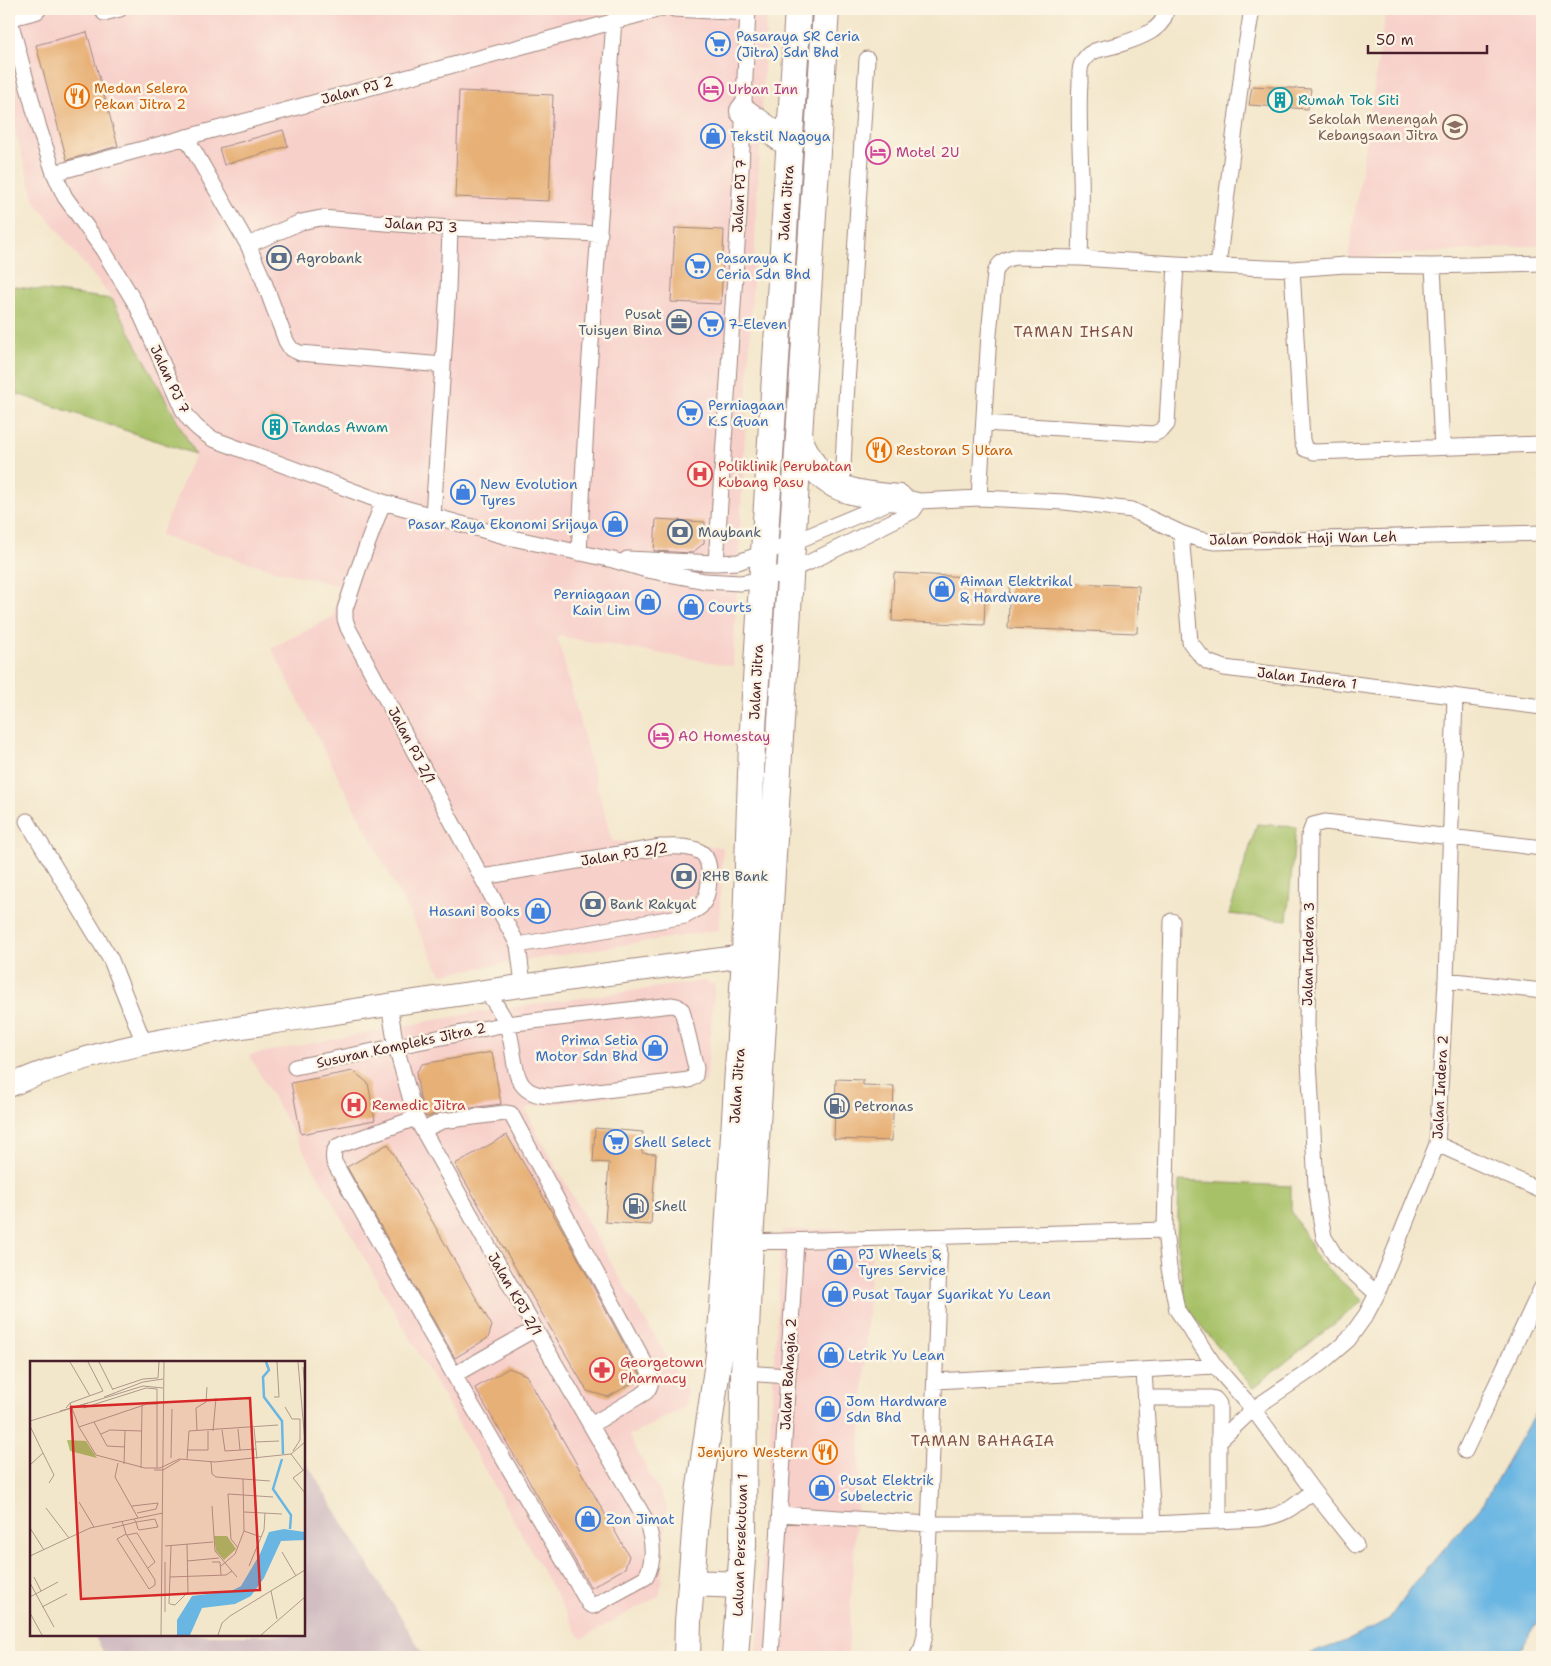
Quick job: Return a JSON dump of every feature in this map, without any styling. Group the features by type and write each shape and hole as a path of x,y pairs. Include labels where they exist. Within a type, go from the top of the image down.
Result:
{"highway":[{"name":"Jalan Jitra","path":"691,1583 697,1507 719,1355 725,1281 745,956 752,744 798,9"},
{"name":"Jalan Jitra","path":"746,1343 750,1242 790,570 826,9"},
{"path":"743,111 790,145"},
{"path":"799,439 815,468 823,478 832,484 866,494 910,500"},
{"name":"Laluan Persekutuan 1","path":"735,1657 743,1544 744,1373 746,1343"},
{"path":"687,1657 691,1583 740,1585"}],"main road":[{"path":"9,1086 63,1064 144,1043 523,984 745,956"}],"street":[{"path":"9,16 36,9"},
{"path":"104,13 120,9"},
{"name":"Jalan PJ 2","path":"54,173 660,9"},
{"path":"674,9 748,11"},
{"path":"1080,258 1081,176 1079,95 1081,64 1087,55 1096,49 1121,44 1160,26 1166,17 1166,9"},
{"path":"1218,266 1240,84 1252,9"},
{"name":"Jalan PJ 7","path":"716,563 739,215 748,11"},
{"name":"Jalan PJ 7","path":"9,16 32,102 54,173 64,197 103,250 137,306 183,410 194,427 213,440 383,502 508,538 613,560"},
{"path":"579,553 589,370 614,20"},
{"path":"842,488 867,59"},
{"path":"186,137 248,245 263,278 286,341 295,351 443,366"},
{"name":"Jalan PJ 3","path":"248,245 301,222 321,218 450,228 600,234"},
{"path":"433,516 450,228"},
{"path":"979,498 995,272 998,265 1004,260 1014,258 1080,258 1292,269 1345,265 1433,266 1542,263"},
{"path":"984,423 1154,434 1162,430 1167,424 1176,264"},
{"path":"1433,266 1442,447"},
{"path":"1292,269 1302,440 1306,449 1314,452 1542,444"},
{"name":"Jalan Pondok Haji Wan Leh","path":"613,560 648,559 716,563 738,562 910,500 979,498 1065,502 1132,510 1157,520 1181,533 1214,542 1542,533"},
{"path":"613,560 647,570 705,581 740,583 762,580 790,570 913,511 910,500"},
{"name":"Jalan PJ 2/1","path":"383,502 358,567 345,609 348,628 518,944 523,984"},
{"name":"Jalan Indera 1","path":"1181,533 1190,642 1208,662 1224,668 1542,707"},
{"name":"Jalan Indera 2","path":"1220,1440 1252,1409 1320,1364 1348,1340 1366,1315 1377,1294 1437,1144 1446,980 1455,696"},
{"path":"27,821 111,960 144,1043"},
{"name":"Jalan Indera 3","path":"1377,1294 1336,1257 1324,1237 1320,1215 1316,1185 1307,1026 1309,836 1313,825 1325,822 1542,848"},
{"name":"Jalan PJ 2/2","path":"482,877 661,847 688,848 704,855 708,864 709,890 701,906 685,916 518,944"},
{"path":"1172,921 1165,1230 1169,1268 1177,1310 1215,1366 1252,1409 1356,1545"},
{"path":"1446,980 1542,991"},
{"path":"486,990 506,1024 520,1082 526,1090 534,1094 555,1096 689,1080 695,1076 696,1068 682,1010 677,1006 506,1024"},
{"name":"Jalan KPJ 2/1","path":"389,1004 396,1046 419,1124 645,1519 649,1530 652,1558 646,1577 593,1606 589,1604 454,1375"},
{"name":"Susuran Kompleks Jitra 2","path":"295,1067 506,1024"},
{"path":"535,1329 454,1375 334,1162 333,1155 335,1149 338,1146 419,1124 505,1113 511,1114 649,1371 650,1387 646,1392 591,1425"},
{"path":"1437,1144 1542,1192"},
{"path":"750,1242 1165,1230"},
{"path":"917,1657 922,1648 925,1635 940,1237"},
{"name":"Jalan Bahagia 2","path":"771,1657 796,1241"},
{"path":"1466,1451 1542,1287"},
{"path":"935,1381 1215,1366"},
{"path":"1144,1370 1153,1524"},
{"path":"744,1373 788,1376"},
{"path":"1146,1398 1215,1399 1219,1404 1219,1521"},
{"path":"780,1514 929,1524 1153,1524 1275,1517 1289,1511 1313,1490"}],"shaded area":[{"path":"55,9 767,9 733,666 557,636 612,841 723,847 719,930 441,974 271,648 333,617 339,586 278,571 160,536 195,454 112,299 35,202 9,110 9,21"},
{"name":"Sekolah Menengah Kebangsaan Jitra","path":"1386,9 1542,9 1542,245 1348,258"},
{"path":"703,981 715,985 706,1083 525,1108 538,1135 618,1275 687,1390 685,1407 629,1436 667,1506 660,1595 581,1639 249,1055 473,1013"},
{"path":"873,1228 848,1657 757,1657 782,1230"},
{"path":"305,1461 425,1657 106,1657 95,1636 305,1636"}],"green space":[{"path":"9,286 112,299 195,454 9,391"},
{"path":"1257,824 1296,827 1287,920 1229,914"},
{"path":"1179,1181 1291,1186 1291,1210 1318,1260 1363,1301 1253,1388 1186,1308 1177,1245"}],"water":[{"path":"1542,1401 1542,1615 1523,1646 1512,1657 1301,1657 1349,1640 1389,1619 1416,1581 1482,1505"}],"building":[{"name":"Medan Selera Pekan Jitra 2","path":"87,32 118,146 67,160 36,45"},
{"name":"Rumah Tok Siti","path":"1252,86 1311,89 1308,109 1249,105"},
{"path":"459,91 553,95 549,201 455,197"},
{"path":"283,130 288,146 224,165 219,148"},
{"name":"Pasaraya K Ceria Sdn Bhd","path":"675,228 724,230 721,304 671,302"},
{"name":"Tandas Awam","path":"271,416 285,421 279,438 265,433"},
{"name":"Maybank","path":"656,519 705,522 704,543 692,553 654,551"},
{"path":"894,573 986,578 984,625 892,621"},
{"path":"1010,580 1139,586 1137,633 1008,628"},
{"path":"492,1052 501,1104 441,1112 426,1117 420,1098 416,1073 422,1064"},
{"path":"353,1071 368,1083 375,1120 301,1134 291,1083"},
{"path":"836,1079 863,1080 863,1085 894,1086 892,1141 834,1139"},
{"path":"595,1128 643,1132 642,1153 656,1154 651,1225 605,1222 609,1163 593,1162"},
{"path":"507,1135 566,1236 640,1374 641,1378 608,1397 587,1391 455,1164"},
{"path":"388,1144 492,1326 488,1338 455,1358 347,1167"},
{"path":"509,1368 526,1375 629,1556 625,1568 591,1588 475,1388"}],"place":[{"name":"Pasaraya SR Ceria (Jitra) Sdn Bhd","path":"718,44"},
{"name":"Urban Inn","path":"711,89"},
{"name":"Medan Selera Pekan Jitra 2","path":"77,96"},
{"name":"Rumah Tok Siti","path":"1280,100"},
{"name":"Sekolah Menengah Kebangsaan Jitra","path":"1455,127"},
{"name":"Tekstil Nagoya","path":"713,136"},
{"name":"Motel 2U","path":"878,152"},
{"name":"Agrobank","path":"279,258"},
{"name":"Pasaraya K Ceria Sdn Bhd","path":"698,266"},
{"name":"Pusat Tuisyen Bina","path":"679,322"},
{"name":"7-Eleven","path":"711,324"},
{"name":"Perniagaan K.S Guan","path":"690,413"},
{"name":"Tandas Awam","path":"275,427"},
{"name":"Restoran 5 Utara","path":"879,450"},
{"name":"Poliklinik Perubatan Kubang Pasu","path":"700,474"},
{"name":"New Evolution Tyres","path":"463,492"},
{"name":"Pasar Raya Ekonomi Srijaya","path":"615,524"},
{"name":"Maybank","path":"680,532"},
{"name":"Aiman Elektrikal & Hardware","path":"942,589"},
{"name":"Perniagaan Kain Lim","path":"648,602"},
{"name":"Courts","path":"691,607"},
{"name":"AO Homestay","path":"661,736"},
{"name":"RHB Bank","path":"684,876"},
{"name":"Bank Rakyat","path":"593,904"},
{"name":"Hasani Books","path":"538,911"},
{"name":"Prima Setia Motor Sdn Bhd","path":"655,1048"},
{"name":"Remedic Jitra","path":"354,1105"},
{"name":"Petronas","path":"837,1106"},
{"name":"Shell Select","path":"616,1142"},
{"name":"Shell","path":"636,1206"},
{"name":"PJ Wheels & Tyres Service","path":"840,1262"},
{"name":"Pusat Tayar Syarikat Yu Lean","path":"835,1294"},
{"name":"Letrik Yu Lean","path":"831,1355"},
{"name":"Georgetown Pharmacy","path":"602,1370"},
{"name":"Jom Hardware Sdn Bhd","path":"828,1409"},
{"name":"Jenjuro Western","path":"825,1452"},
{"name":"Pusat Elektrik Subelectric","path":"822,1488"},
{"name":"Zon Jimat","path":"588,1519"}],"district":[{"name":"TAMAN IHSAN","path":"1074,332"},
{"name":"TAMAN BAHAGIA","path":"983,1441"}]}
